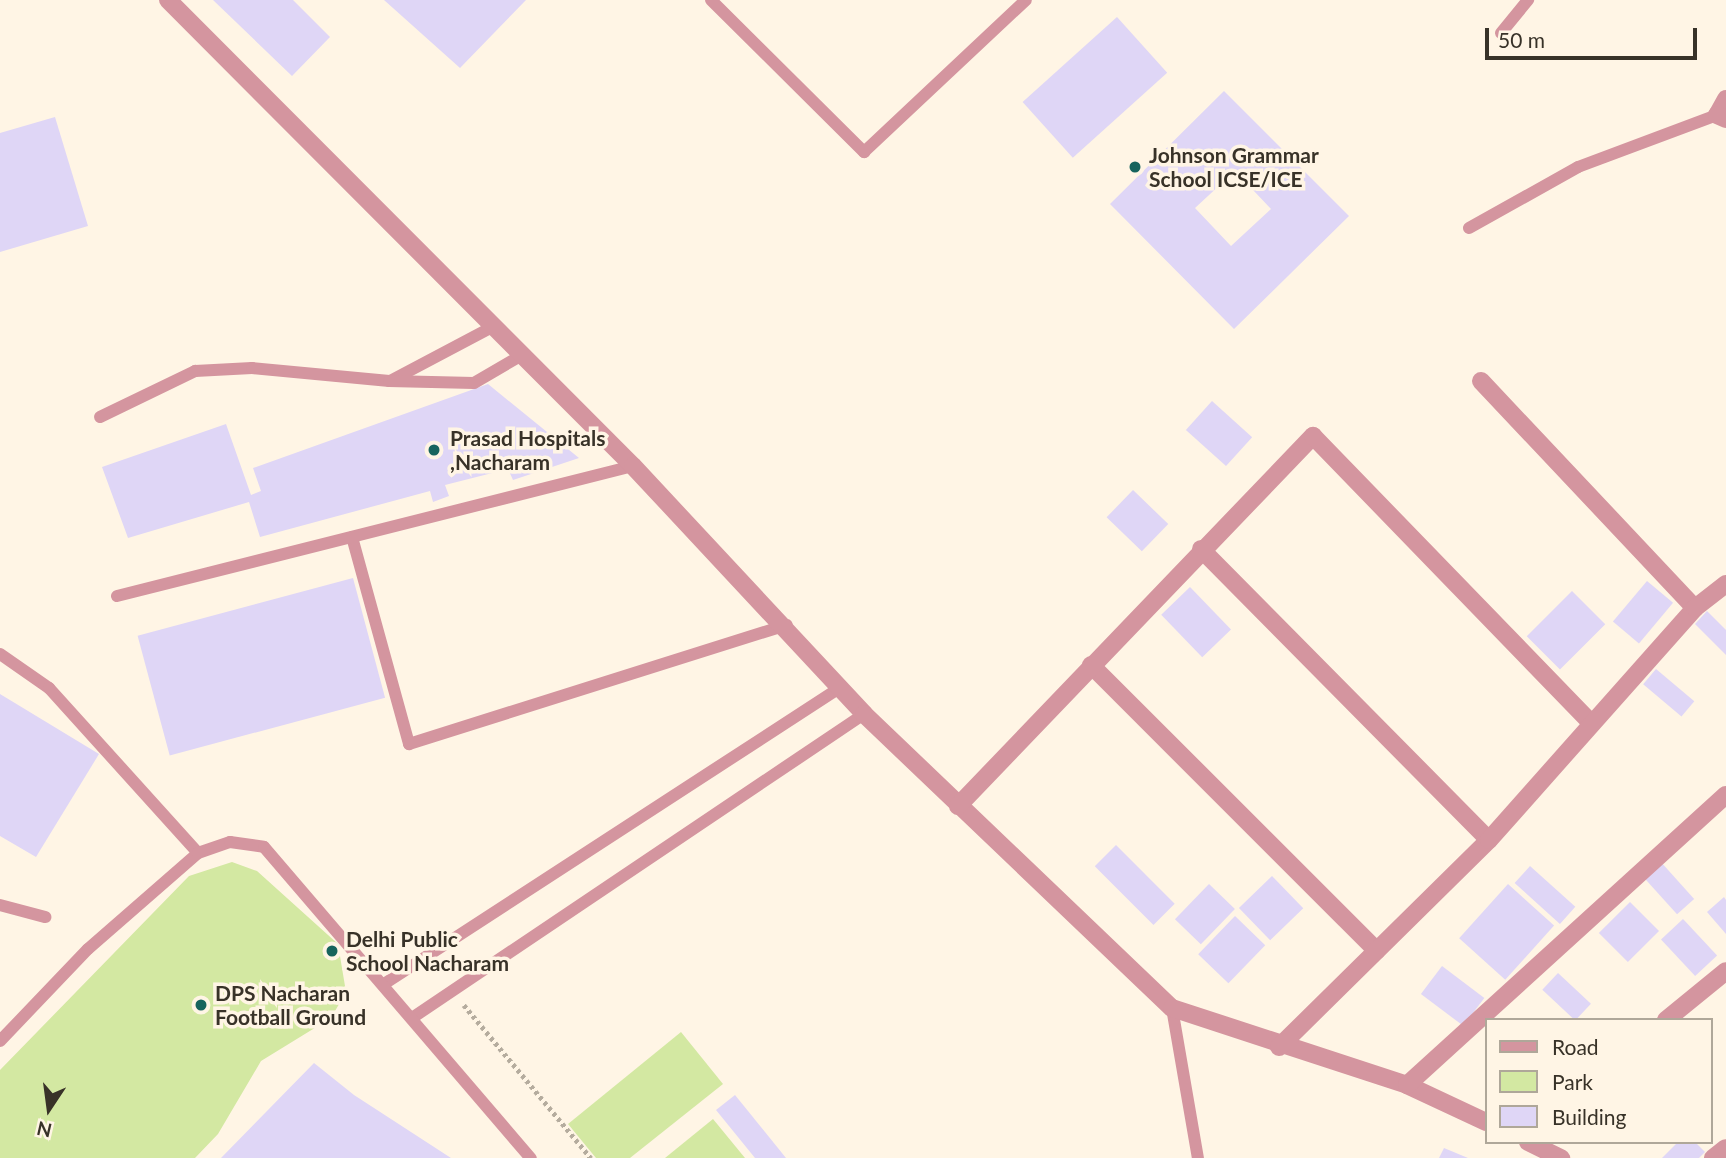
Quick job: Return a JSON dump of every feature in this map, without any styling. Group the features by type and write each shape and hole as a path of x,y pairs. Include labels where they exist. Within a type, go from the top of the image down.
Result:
{"street":[{"path":"168,0 633,466 787,625 864,714 1171,1008 1279,1047 1407,1084 1484,1121"},
{"path":"1481,382 1695,608"},
{"path":"958,806 1201,549 1313,436 1591,723"},
{"path":"1201,549 1489,840"},
{"path":"1279,1047 1489,840 1695,608 1726,584"},
{"path":"1091,665 1377,951"},
{"path":"1407,1084 1726,795"},
{"path":"1669,1018 1726,971"},
{"path":"1532,1144 1561,1158"},
{"path":"1713,1158 1726,1148"}],"lane":[{"path":"711,0 864,152 1026,0"},
{"path":"1501,33 1528,0"},
{"path":"1469,228 1578,167 1723,111"},
{"path":"388,381 494,327"},
{"path":"100,417 195,372 252,368 388,381 474,383 522,355"},
{"path":"117,596 633,466"},
{"path":"352,537 409,744 787,625"},
{"path":"0,654 49,688 198,853"},
{"path":"384,985 841,687"},
{"path":"412,1017 864,714"},
{"path":"0,1041 88,949 198,853 230,842 264,847 531,1158"},
{"path":"0,905 45,917"},
{"path":"1171,1008 1198,1158"}],"path":[{"path":"452,990 591,1158"}],"green space":[{"name":"DPS Nacharan Football Ground","path":"232,862 257,871 338,944 346,992 331,1018 261,1061 218,1134 195,1158 0,1158 0,1070 189,876"},
{"path":"681,1032 723,1084 630,1158 596,1158 568,1124"},
{"path":"713,1119 745,1158 665,1158"}],"building":[{"path":"213,0 293,0 330,37 292,76"},
{"path":"384,0 526,0 460,68"},
{"path":"1117,17 1167,73 1073,158 1023,102"},
{"path":"1224,91 1349,216 1234,329 1110,204","holes":["1235,171 1271,209 1231,246 1195,208"]},
{"path":"55,117 88,226 0,252 0,133"},
{"path":"488,384 579,458 513,480 508,469 445,485 449,496 433,502 430,491 260,537 249,502 128,538 102,467 226,424 251,495 261,491 253,468"},
{"path":"1212,401 1252,437 1226,466 1186,430"},
{"path":"1133,490 1168,524 1142,551 1107,517"},
{"path":"353,578 385,698 170,755 138,636"},
{"path":"1647,581 1673,603 1639,643 1613,622"},
{"path":"1190,587 1231,629 1202,657 1161,615"},
{"path":"1572,591 1605,624 1560,669 1527,636"},
{"path":"1707,611 1726,630 1726,655 1695,624"},
{"path":"1656,669 1694,701 1681,716 1643,684"},
{"path":"0,694 99,754 36,857 0,836"},
{"path":"1116,845 1175,904 1153,925 1095,866"},
{"path":"1660,861 1694,899 1677,914 1643,876"},
{"path":"1530,866 1575,907 1560,924 1515,883"},
{"path":"1272,876 1303,908 1270,940 1239,908"},
{"path":"1209,884 1235,909 1201,944 1175,919"},
{"path":"1508,884 1554,925 1505,980 1459,938"},
{"path":"1724,897 1726,900 1726,934 1707,912"},
{"path":"1630,902 1659,931 1628,962 1599,933"},
{"path":"1235,916 1265,945 1228,983 1198,954"},
{"path":"1683,919 1717,956 1695,976 1661,939"},
{"path":"1442,966 1484,998 1463,1026 1421,994"},
{"path":"1558,973 1591,1004 1578,1018 1573,1018 1542,990"},
{"path":"314,1063 354,1095 451,1158 221,1158"},
{"path":"735,1095 786,1158 755,1158 716,1110"},
{"path":"1676,1144 1697,1144 1705,1152 1699,1158 1662,1158"},
{"path":"1444,1148 1468,1158 1439,1158"}],"place":[{"name":"Johnson Grammar School ICSE/ICE","path":"1135,167"},
{"name":"Prasad Hospitals ,Nacharam","path":"434,450"},
{"name":"Delhi Public School Nacharam","path":"332,951"},
{"name":"DPS Nacharan Football Ground","path":"201,1005"}]}
